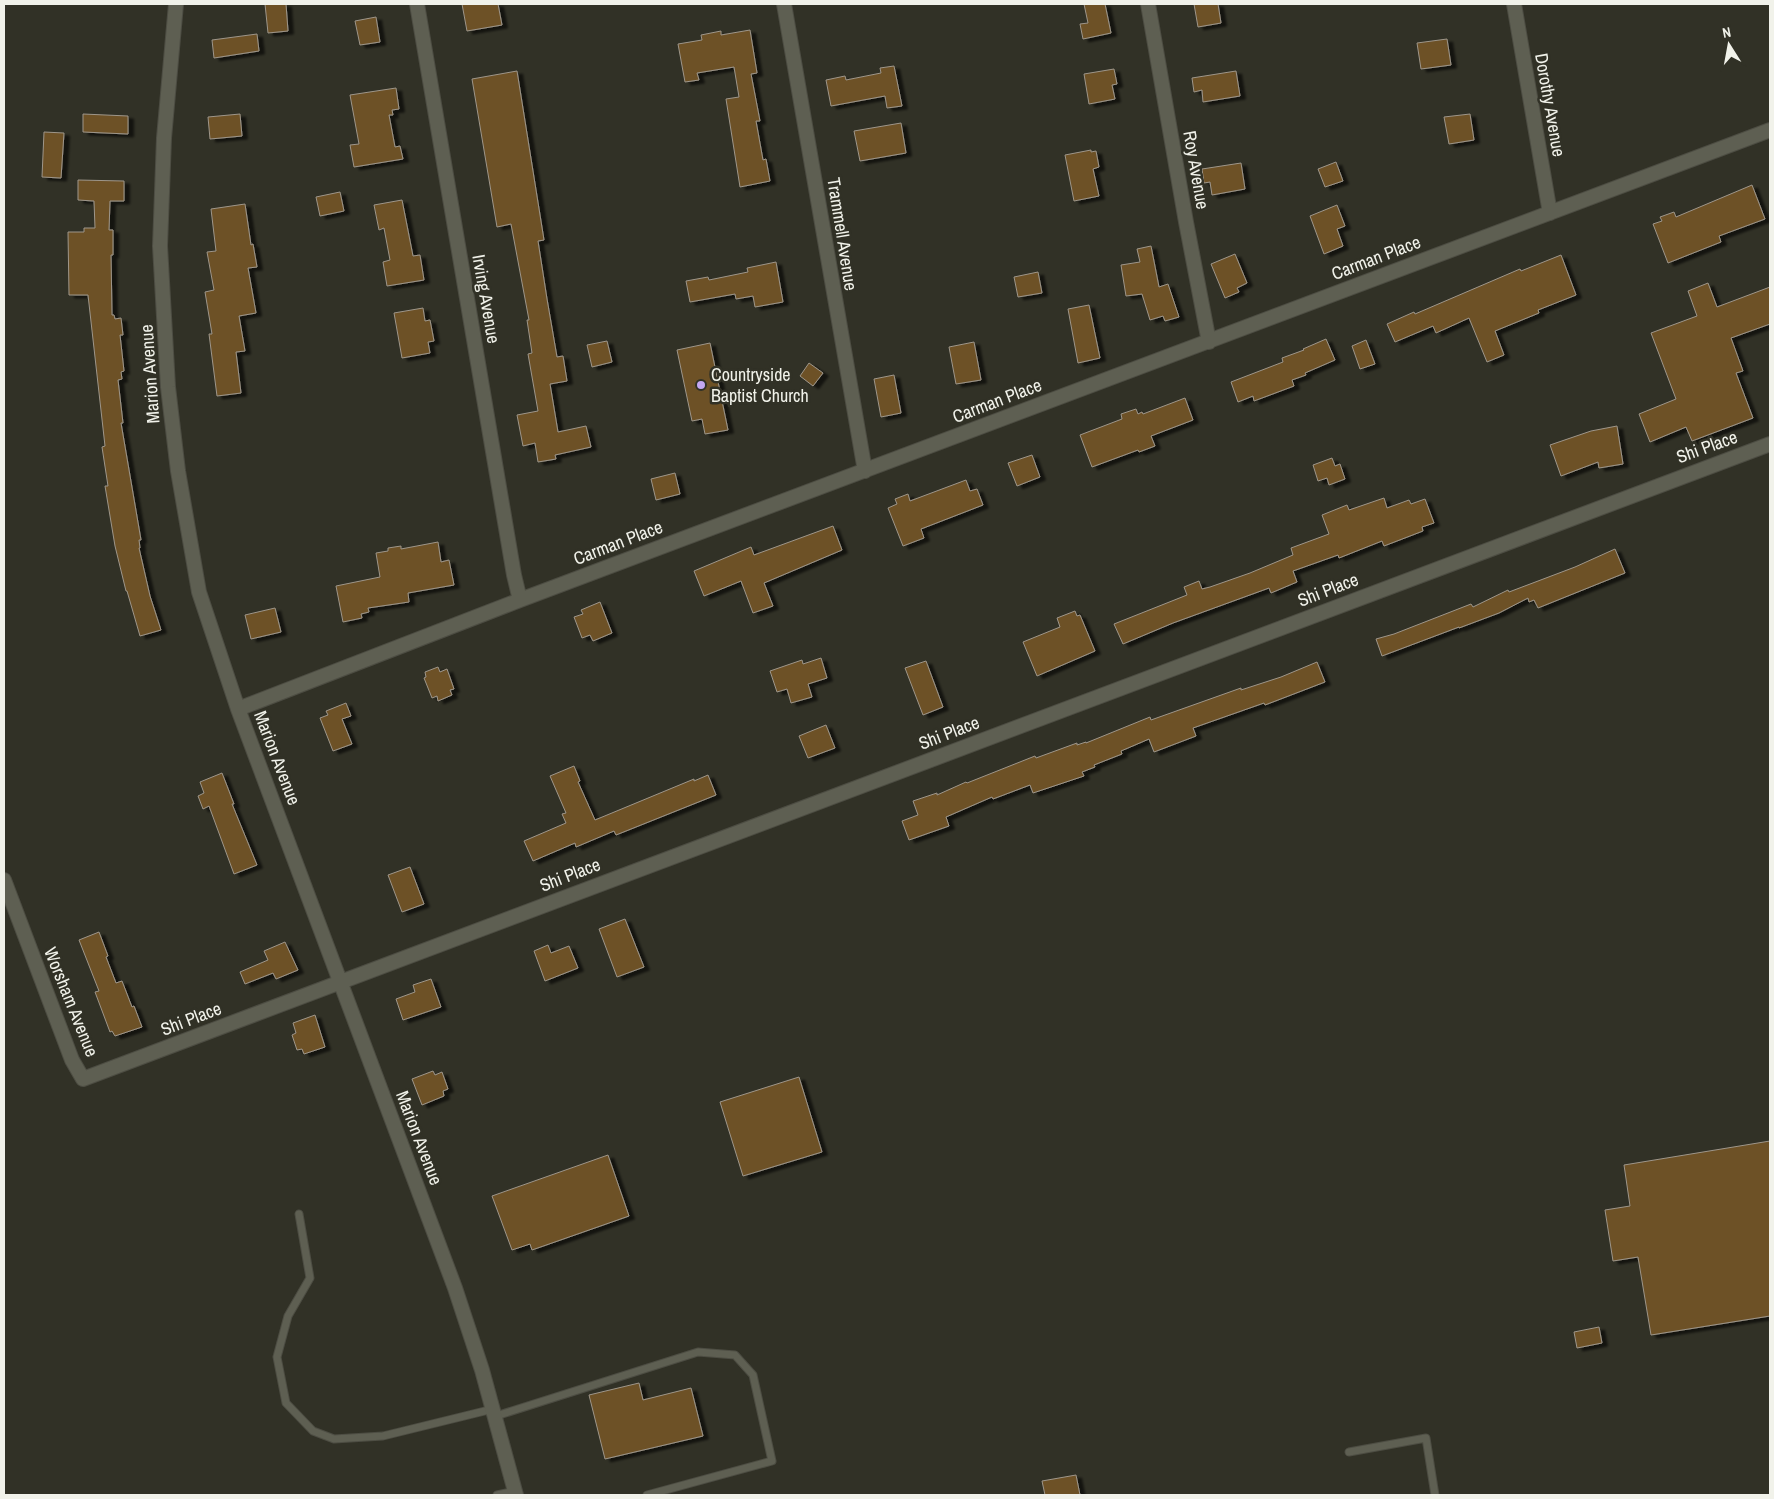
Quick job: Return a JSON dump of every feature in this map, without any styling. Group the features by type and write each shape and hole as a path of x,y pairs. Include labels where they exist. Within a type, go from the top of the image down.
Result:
{"street":[{"name":"Marion Avenue","path":"176,4 164,138 160,246 168,387 178,471 199,592 238,709 342,982 372,1069 455,1288 494,1413 516,1493"},
{"name":"Irving Avenue","path":"417,4 514,575 520,600"},
{"name":"Trammell Avenue","path":"784,4 865,471"},
{"name":"Roy Avenue","path":"1148,4 1209,342"},
{"name":"Dorothy Avenue","path":"1514,4 1550,212"},
{"name":"Carman Place","path":"238,709 520,600 1770,130"},
{"name":"Shi Place","path":"142,1058 656,862 736,834 1770,444"},
{"name":"Worsham Avenue","path":"4,880 72,1060 84,1079 142,1058"}],"lane":[{"path":"299,1214 310,1278 288,1316 277,1357 286,1403 313,1431 334,1439 383,1436 494,1413 698,1352 734,1355 753,1375 772,1461 647,1495"},
{"path":"1349,1452 1426,1438 1435,1495"},
{"path":"497,1495 516,1493"}],"building":[{"path":"265,4 286,4 288,31 268,33"},
{"path":"462,4 498,4 502,25 467,31"},
{"path":"1084,4 1105,4 1111,33 1083,39 1080,24 1088,23"},
{"path":"1194,4 1218,4 1221,23 1198,27"},
{"path":"376,17 380,42 360,45 355,21"},
{"path":"750,30 757,73 751,74 760,121 756,121 763,160 766,159 770,181 740,187 726,99 739,97 734,67 697,73 699,80 685,82 678,44 702,40 701,35 721,31 721,35"},
{"path":"257,34 259,51 214,58 212,40"},
{"path":"1447,39 1451,65 1421,69 1417,43"},
{"path":"894,66 902,106 887,108 885,96 831,106 826,80 845,76 846,80 881,73 880,68"},
{"path":"1114,69 1117,84 1112,85 1115,99 1089,104 1084,74"},
{"path":"517,71 544,240 538,241 547,299 557,357 563,356 567,381 550,384 558,432 586,426 591,447 555,455 556,459 538,462 535,443 523,446 517,415 538,411 528,354 532,353 527,320 529,320 511,224 497,227 472,79"},
{"path":"1236,71 1240,96 1203,102 1202,90 1194,92 1192,78"},
{"path":"396,88 399,109 392,110 393,115 389,115 395,147 400,146 403,159 354,167 350,145 359,144 350,95"},
{"path":"83,114 128,116 128,134 83,132"},
{"path":"240,114 242,136 210,139 208,117"},
{"path":"1470,114 1474,140 1449,144 1444,117"},
{"path":"901,123 906,153 860,161 854,131"},
{"path":"44,132 64,133 61,178 42,177"},
{"path":"1091,150 1091,152 1096,151 1099,167 1093,169 1099,196 1074,201 1065,155"},
{"path":"1336,162 1343,181 1325,187 1318,169"},
{"path":"1241,163 1245,189 1212,195 1210,182 1204,183 1202,169"},
{"path":"78,180 124,181 124,201 110,201 109,230 113,230 113,255 111,255 112,315 114,315 115,319 121,318 123,335 120,335 124,371 121,372 122,379 118,380 123,423 121,423 141,540 139,540 139,548 150,596 161,630 140,636 115,546 105,486 108,486 102,447 105,446 88,295 69,295 68,232 84,232 84,228 95,228 94,201 78,200"},
{"path":"1752,185 1765,219 1719,236 1721,242 1668,263 1653,224 1662,221 1660,217 1674,212 1676,217"},
{"path":"340,192 344,211 320,216 316,197"},
{"path":"402,200 413,256 420,255 424,280 387,286 383,262 390,260 384,228 379,230 374,205"},
{"path":"245,204 251,245 253,244 257,267 248,268 256,313 239,316 245,351 236,352 241,393 217,396 209,334 212,334 205,292 214,290 207,252 216,251 211,209"},
{"path":"1337,205 1345,226 1337,229 1343,246 1324,254 1310,216"},
{"path":"1151,246 1159,287 1168,284 1179,317 1165,321 1163,316 1150,320 1142,294 1126,296 1121,265 1140,262 1137,249"},
{"path":"1235,254 1247,283 1237,288 1239,292 1225,298 1211,264"},
{"path":"1561,255 1576,295 1538,310 1539,313 1495,331 1504,355 1487,362 1469,318 1436,333 1433,326 1395,342 1387,324 1520,269 1521,271"},
{"path":"776,262 783,302 755,307 753,296 736,299 735,294 690,302 686,281 708,277 709,280 748,272 747,268"},
{"path":"1038,272 1042,293 1018,297 1014,277"},
{"path":"1708,283 1717,307 1770,287 1770,324 1731,338 1743,371 1736,373 1753,418 1692,441 1686,427 1650,442 1639,414 1676,399 1651,333 1697,316 1688,291"},
{"path":"1089,305 1100,358 1078,363 1068,309"},
{"path":"423,308 425,321 430,320 434,341 428,342 430,353 402,358 394,313"},
{"path":"1326,339 1335,360 1292,380 1294,386 1254,401 1253,396 1238,402 1231,382 1283,362 1282,358"},
{"path":"1366,340 1375,364 1360,369 1352,346"},
{"path":"607,341 612,362 592,367 587,345"},
{"path":"974,342 981,380 956,384 949,347"},
{"name":"Countryside Baptist Church","path":"710,343 728,430 705,434 702,419 692,421 677,350"},
{"path":"809,363 823,373 813,386 800,376"},
{"path":"894,375 901,413 881,417 874,379"},
{"path":"1185,398 1193,420 1151,436 1155,446 1139,452 1138,450 1092,467 1080,435 1122,419 1121,414 1136,409 1138,414 1142,412 1143,414"},
{"path":"1617,426 1623,464 1599,468 1598,462 1561,476 1550,445 1591,431"},
{"path":"1032,455 1040,477 1017,486 1008,463"},
{"path":"1332,458 1335,466 1340,464 1345,479 1329,485 1327,478 1318,481 1313,465"},
{"path":"675,473 680,494 656,500 651,479"},
{"path":"966,480 970,491 977,489 983,505 921,529 924,538 903,546 888,508 897,504 895,499 908,494 910,501"},
{"path":"1384,498 1387,508 1409,500 1411,504 1425,499 1434,523 1422,527 1423,531 1384,546 1382,541 1339,558 1338,555 1293,571 1297,582 1271,593 1269,588 1173,623 1123,644 1114,624 1187,595 1184,587 1199,581 1202,589 1210,587 1293,555 1291,548 1329,534 1322,515 1347,505 1349,510"},
{"path":"833,526 842,550 764,583 773,606 753,613 741,581 704,596 694,571 751,547 754,555"},
{"path":"438,542 441,562 449,560 454,585 408,593 409,602 368,608 369,612 361,614 362,618 343,622 336,586 380,577 376,553 388,551 388,548 401,546 401,549"},
{"path":"1615,549 1625,573 1538,608 1534,600 1529,602 1528,598 1499,613 1382,656 1376,639 1394,634 1471,604 1473,607 1508,590 1509,592 1575,567"},
{"path":"600,602 612,633 593,641 590,635 582,638 574,617 583,614 581,610"},
{"path":"275,608 281,632 251,639 245,615"},
{"path":"1075,611 1077,616 1080,615 1095,651 1037,676 1023,642 1060,627 1057,618"},
{"path":"821,658 827,678 808,684 812,697 791,703 787,689 777,692 770,671 802,660 803,664"},
{"path":"926,661 943,707 923,715 905,668"},
{"path":"1317,662 1325,682 1265,705 1264,703 1193,728 1196,736 1154,752 1149,739 1121,751 1122,754 1094,765 1095,767 1082,772 1084,776 1033,793 1030,785 993,799 992,797 946,817 949,826 909,840 902,821 918,815 913,801 937,793 937,795 1035,756 1036,758 1077,743 1077,745 1086,743 1150,717 1151,720 1241,688 1241,690 1281,677"},
{"path":"438,667 440,672 447,669 454,689 450,690 452,695 438,701 437,696 432,698 424,678 426,677 425,672"},
{"path":"346,703 351,716 342,719 352,744 333,751 320,718 328,715 326,711"},
{"path":"826,725 835,748 808,758 799,736"},
{"path":"574,766 580,781 578,782 595,820 708,775 716,795 616,835 614,831 576,847 575,843 533,861 524,841 566,823 562,814 566,813 550,776"},
{"path":"222,773 234,804 232,804 257,865 234,874 209,806 203,809 198,796 204,793 200,782"},
{"path":"410,867 424,904 402,912 388,875"},
{"path":"625,919 644,967 617,977 599,929"},
{"path":"99,932 116,983 122,981 142,1027 115,1036 112,1031 110,1032 95,992 99,991 79,940"},
{"path":"285,942 298,970 276,979 273,973 245,984 240,972 268,960 264,951"},
{"path":"548,945 551,953 569,946 578,968 545,981 534,951"},
{"path":"431,979 441,1007 403,1020 396,999 415,992 413,985"},
{"path":"315,1015 325,1047 304,1054 302,1049 297,1050 292,1035 296,1033 293,1023"},
{"path":"433,1071 435,1075 442,1072 448,1089 443,1091 444,1096 422,1105 412,1079"},
{"path":"799,1077 822,1152 743,1176 720,1102"},
{"path":"1770,1141 1770,1316 1651,1335 1638,1257 1613,1261 1605,1210 1630,1206 1624,1165"},
{"path":"608,1155 629,1216 532,1250 530,1244 512,1250 492,1196"},
{"path":"1599,1327 1602,1343 1577,1348 1574,1332"},
{"path":"639,1383 643,1400 691,1388 703,1436 605,1459 589,1395"},
{"path":"1076,1475 1080,1495 1045,1495 1042,1481"}],"place":[{"name":"Countryside Baptist Church","path":"701,385"}]}
